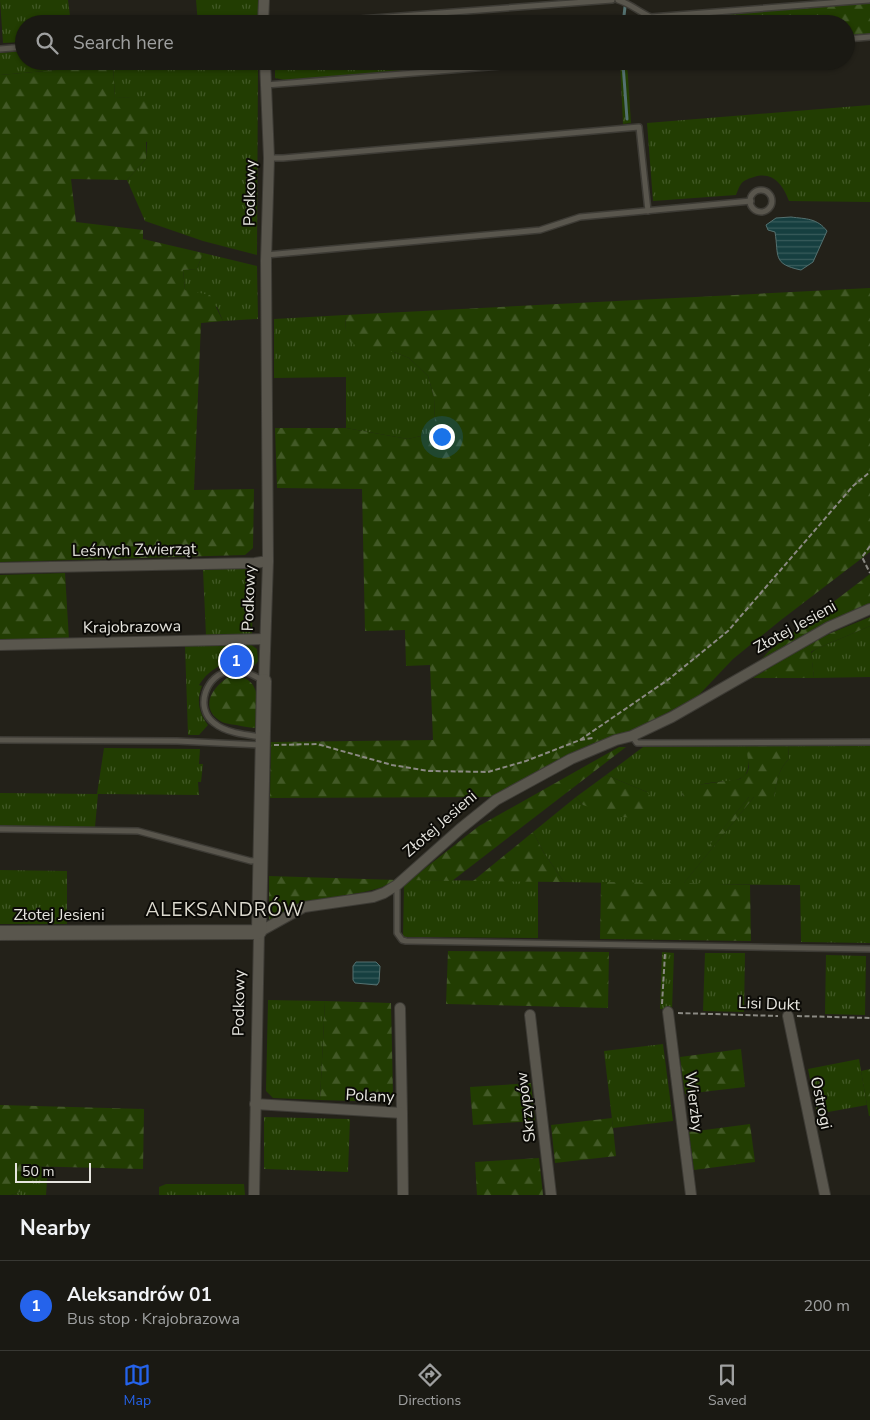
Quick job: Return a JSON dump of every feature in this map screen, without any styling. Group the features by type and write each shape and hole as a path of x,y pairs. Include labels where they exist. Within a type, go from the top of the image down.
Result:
{"street":[{"path":"264,0 264,15"},
{"name":"Podkowy","path":"254,1195 254,1104 262,741 268,561 266,255 269,158 265,70"},
{"name":"Leśnych Zwierząt","path":"0,568 268,561"},
{"name":"Złotej Jesieni","path":"0,933 259,932 304,907 384,893 397,885 496,800 571,759 616,740 632,736 701,701 829,627 870,609"},
{"name":"Krajobrazowa","path":"0,645 265,639"},
{"path":"400,1008 402,1113"},
{"name":"Skrzypów","path":"530,1015 551,1195"},
{"name":"Ostrogi","path":"788,1016 825,1195"},
{"name":"Wierzby","path":"668,1017 691,1195"},
{"name":"Polany","path":"254,1104 402,1113 403,1195"}],"lane":[{"path":"413,15 612,0"},
{"path":"618,0 629,3 640,13 646,15"},
{"path":"677,15 869,0"},
{"path":"855,38 870,37"},
{"path":"0,49 15,48"},
{"path":"266,85 450,70"},
{"path":"269,158 639,127 648,211"},
{"path":"762,190 770,194 772,201 770,208 764,211 753,208 751,201 754,193 762,190"},
{"path":"266,255 540,230 580,217 751,201"},
{"path":"262,741 215,725 205,713 204,696 215,677 228,671 242,671 255,675 264,681"},
{"path":"632,736 637,743 870,742"},
{"path":"0,740 262,741"},
{"path":"0,829 138,831 251,861 260,860"},
{"path":"397,885 397,932 402,940 406,941 870,949"}],"path":[{"path":"262,741 317,744 392,765 420,770 488,772 526,762 580,740 669,679 728,631 853,486 870,472"},
{"path":"870,546 862,557 870,573"},
{"path":"580,740 597,738"},
{"path":"665,946 662,1011 664,1018 668,1017"},
{"name":"Lisi Dukt","path":"668,1017 788,1016 870,1018"}],"green space":[{"path":"0,0 68,0 70,15 15,15 15,42 3,43"},
{"path":"196,0 258,0 258,15 197,15"},
{"path":"870,3 870,34 855,35 855,15 717,15"},
{"path":"15,52 15,70 56,70 0,75 0,53"},
{"path":"56,70 113,70 115,98 150,96 153,141 146,142 146,159 127,180 71,179 76,222 143,230 143,239 203,253 197,269 183,270 185,290 210,295 223,321 201,323 194,490 254,489 253,548 245,555 0,562 0,75"},
{"path":"113,70 258,70 257,255 203,241 145,221 127,180 146,159 150,97 115,98"},
{"path":"275,70 426,70 285,80 275,78"},
{"path":"620,70 628,70 631,123 623,124"},
{"path":"870,105 870,202 789,201 780,185 767,176 744,181 736,195 653,201 647,123"},
{"path":"203,253 257,266 258,319 223,321 217,307 185,290 183,270 197,269"},
{"path":"870,288 870,552 733,659 697,697 630,732 493,797 270,798 271,742 433,740 430,665 406,666 405,630 365,631 362,489 277,488 275,428 346,428 408,439 429,434 435,424 434,397 428,376 409,358 394,352 367,352 350,342 346,330 345,315"},
{"path":"345,315 346,330 368,352 394,352 409,358 428,376 434,397 435,424 429,434 408,439 346,428 346,377 274,378 274,319"},
{"path":"245,568 253,576 252,636 206,636 203,570"},
{"path":"65,573 69,640 0,641 0,575"},
{"path":"870,574 870,605 757,664 769,651"},
{"path":"870,617 870,626 811,652 814,678 753,678 798,650 831,633"},
{"path":"870,626 870,677 814,678 811,653 816,649"},
{"path":"250,644 257,649 258,661 256,664 251,666 243,663 242,660 232,659 232,662 217,667 202,680 199,685 202,686 199,707 208,725 199,735 188,735 185,646"},
{"path":"230,676 249,680 253,686 257,701 257,728 222,722 211,710 209,704 213,692"},
{"path":"788,745 870,745 870,943 801,942 800,885 683,884 754,797 774,796 780,771 789,759"},
{"path":"788,745 789,759 780,771 774,797 754,797 684,883 750,885 751,941 600,939 601,882 678,883 749,797 684,797 682,794 685,789 697,785 740,779 747,773 749,767 746,746"},
{"path":"746,746 748,761 747,771 743,777 736,780 707,783 682,794 684,797 749,797 678,884 564,882 544,853 533,832 576,797 583,805 647,792 606,775 643,747"},
{"path":"619,747 626,747 452,881 410,880 479,826"},
{"path":"104,748 200,749 199,764 203,764 201,782 198,782 199,795 98,794 95,827 0,826 0,793 97,794"},
{"path":"606,775 647,792 654,801 652,811 641,818 620,817 583,805 576,797"},
{"path":"533,832 544,853 564,882 473,881"},
{"path":"0,870 67,871 67,924 0,924"},
{"path":"269,876 398,880 374,890 300,904 269,920"},
{"path":"410,880 538,881 538,938 403,937 404,884"},
{"path":"448,951 609,952 608,1008 446,1004"},
{"path":"662,952 674,953 672,1010 660,1009"},
{"path":"705,953 745,953 744,1012 703,1011"},
{"path":"826,955 866,956 865,1015 825,1014"},
{"path":"268,1000 325,1001 320,1100 273,1098 266,1091"},
{"path":"325,1001 391,1003 393,1094 386,1102 320,1100"},
{"path":"663,1044 673,1121 613,1128 604,1051"},
{"path":"741,1049 745,1087 685,1094 680,1057"},
{"path":"859,1059 867,1105 817,1114 808,1069"},
{"path":"870,1069 870,1116 869,1116 861,1071"},
{"path":"531,1083 535,1121 473,1125 470,1087"},
{"path":"0,1105 144,1109 143,1169 21,1166 20,1192 11,1195 0,1195"},
{"path":"264,1117 350,1119 348,1172 264,1169"},
{"path":"612,1118 616,1156 555,1163 551,1125"},
{"path":"750,1124 755,1162 694,1170 689,1132"},
{"path":"539,1158 543,1195 477,1195 475,1162"},
{"path":"20,1166 48,1167 46,1195 11,1195 20,1192"},
{"path":"166,1184 244,1184 245,1195 159,1195 159,1187"}],"water":[{"path":"791,217 815,221 827,231 813,262 801,270 781,262 777,253 775,232 768,230 766,225 776,218"},
{"path":"356,962 376,962 380,966 379,982 377,985 355,983 353,980 353,966"}],"waterway":[{"path":"624,15 625,7"},
{"path":"623,70 627,119"}],"place":[{"name":"Aleksandrów 01","path":"236,661"}],"district":[{"name":"ALEKSANDRÓW","path":"225,910"}]}
